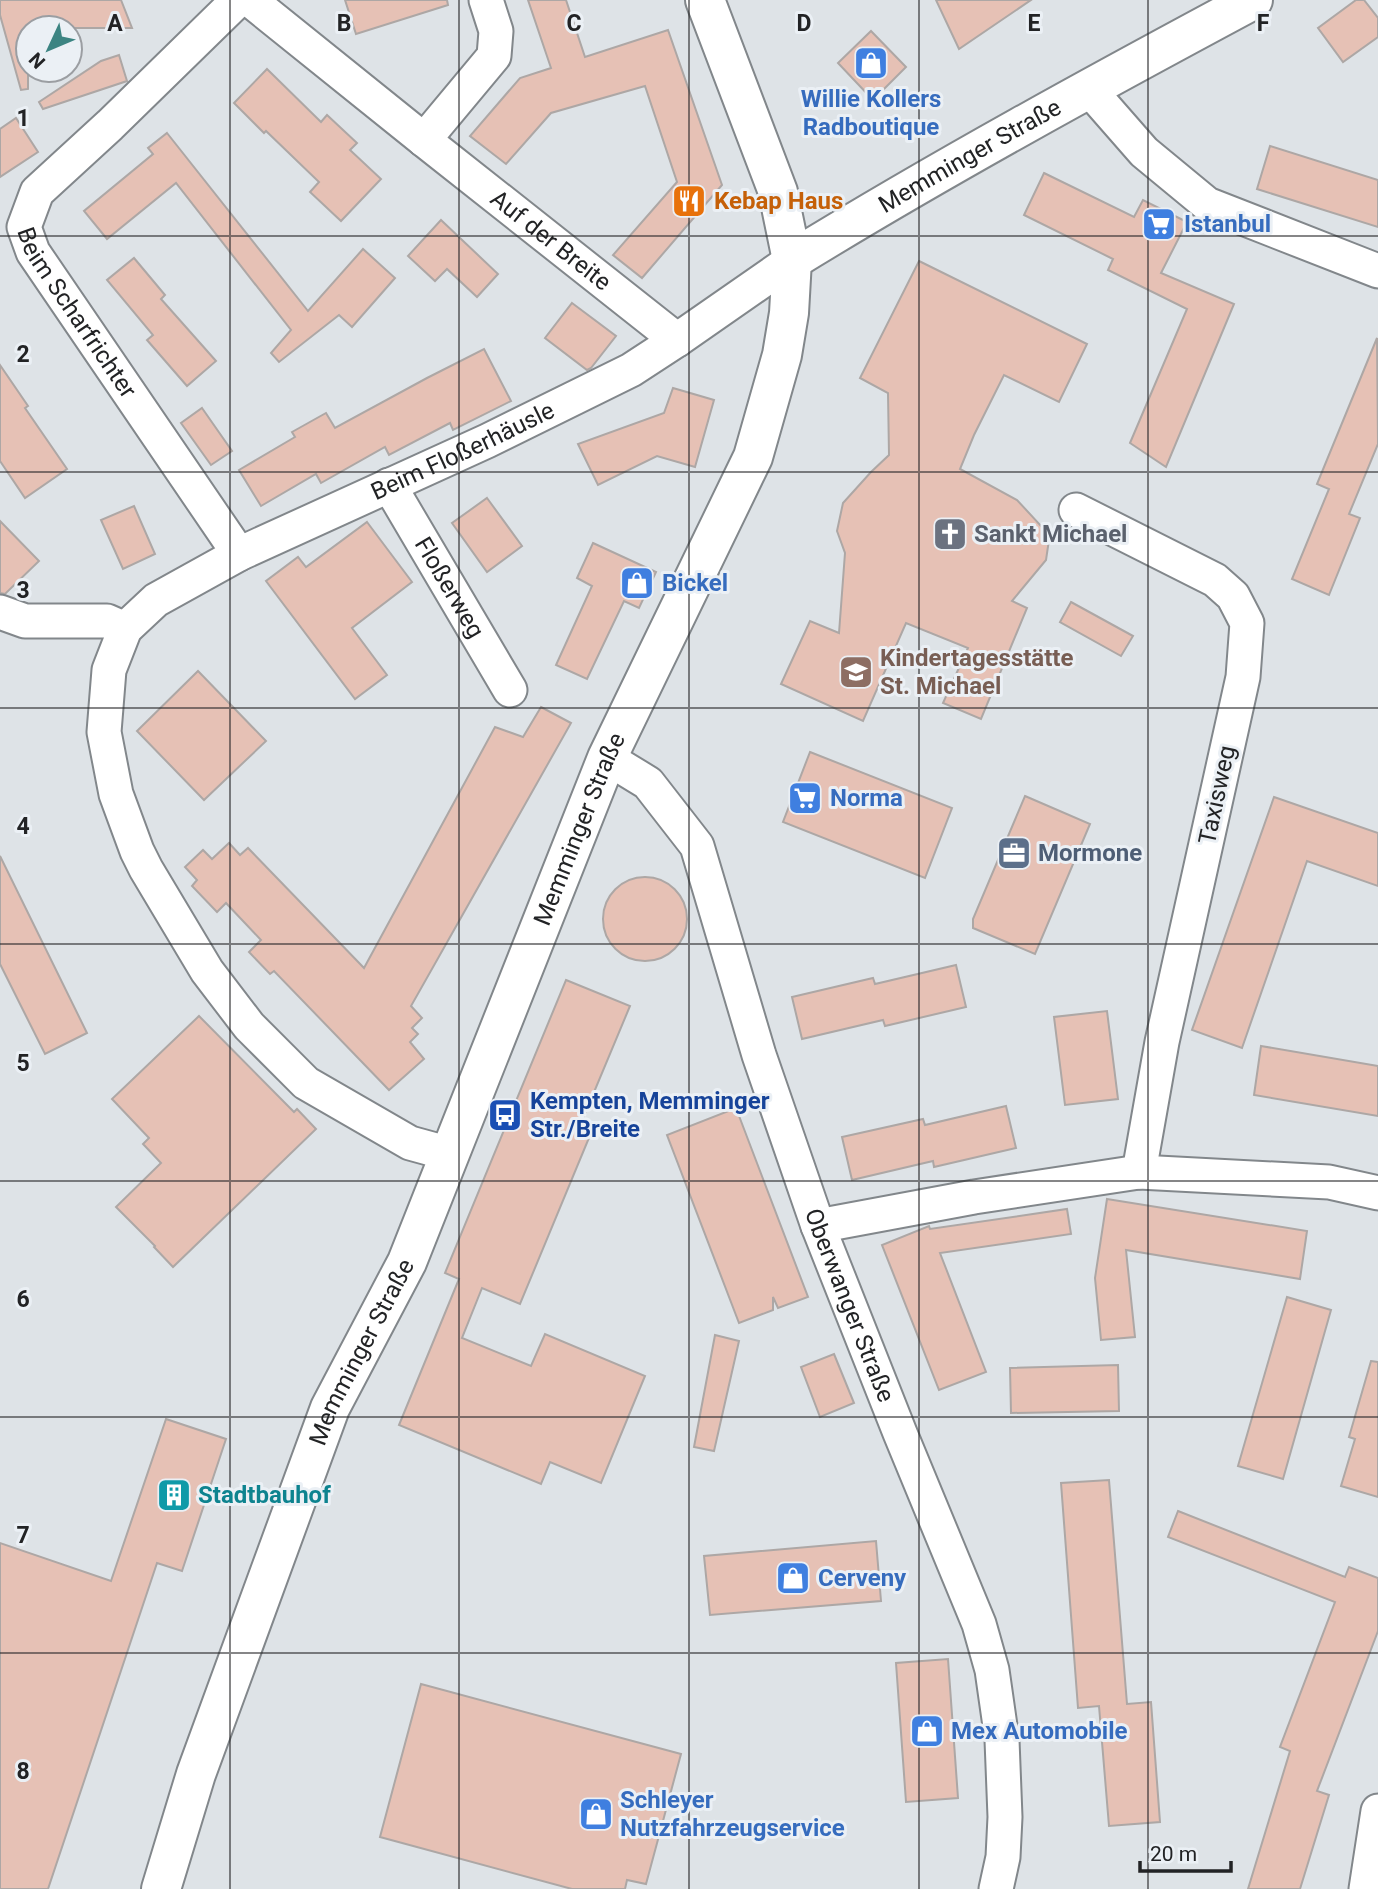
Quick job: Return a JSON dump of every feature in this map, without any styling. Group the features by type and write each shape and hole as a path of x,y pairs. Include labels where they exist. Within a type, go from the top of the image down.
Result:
{"main road":[{"path":"705,0 778,192 792,260"},
{"name":"Memminger Straße","path":"161,1889 196,1774 330,1408 407,1262 607,758 752,457 782,355 789,313 792,260 1088,88 1253,0"}],"street":[{"name":"Beim Scharfrichter","path":"238,0 101,134 37,192 24,227 33,252 239,554"},
{"name":"Auf der Breite","path":"250,0 677,340"},
{"path":"424,141 494,56 496,32 486,0"},
{"path":"1088,88 1144,152 1207,204 1378,271"},
{"name":"Beim Floßerhäusle","path":"450,1154 410,1143 306,1083 249,1026 207,971 146,869 116,794 104,732 108,670 125,629 156,600 239,554 486,441 631,370 792,260"},
{"name":"Floßerweg","path":"389,485 510,690"},
{"name":"Taxisweg","path":"1076,510 1215,580 1233,596 1247,623 1243,677 1162,1042 1139,1172"},
{"path":"0,612 25,621 107,621 125,629"},
{"name":"Oberwanger Straße","path":"607,758 649,783 697,846 759,1055 818,1226 979,1624 992,1670 1002,1740 1005,1817 1003,1857 996,1889"},
{"path":"818,1226 974,1197 1139,1172 1329,1182 1378,1193"},
{"path":"1366,1889 1378,1811"}],"building":[{"path":"0,0 121,0 132,28 84,28 84,14 14,14 14,65 0,15"},
{"path":"345,0 447,0 448,5 356,34"},
{"path":"528,0 566,0 585,57 668,30 722,185 642,278 613,255 677,182 645,86 551,113 506,164 470,136 520,78 551,68"},
{"path":"936,0 1031,0 959,49"},
{"path":"1356,0 1364,0 1378,18 1378,37 1343,62 1318,28"},
{"path":"871,31 906,67 873,100 838,63"},
{"path":"119,55 127,81 43,109 39,102 66,84 84,84 84,72 101,61"},
{"path":"267,69 321,122 327,115 357,143 350,150 381,179 341,221 310,192 319,182 234,103"},
{"path":"19,84 28,84 28,89 21,90"},
{"path":"16,118 38,152 0,177 0,129"},
{"path":"167,133 308,311 363,249 395,278 352,327 339,315 279,362 271,353 291,330 176,183 107,239 84,211 153,154 148,148"},
{"path":"1270,146 1378,180 1378,227 1257,189"},
{"path":"1044,173 1134,217 1143,200 1187,222 1161,273 1234,304 1166,467 1130,443 1187,309 1108,270 1113,259 1024,215"},
{"path":"441,220 498,274 477,297 447,269 435,281 408,256"},
{"path":"134,258 165,295 161,299 216,361 187,386 147,340 153,335 107,280"},
{"path":"919,261 1087,344 1059,402 1004,375 960,469 1017,500 1042,527 1049,540 1046,560 1012,601 1027,608 981,719 943,703 968,648 906,623 863,721 781,684 810,621 839,633 845,553 837,531 843,503 889,455 888,393 860,378"},
{"path":"572,303 616,336 587,370 545,338"},
{"path":"1377,338 1378,444 1349,514 1360,518 1329,595 1292,579 1329,489 1317,484"},
{"path":"484,349 511,401 453,430 450,423 389,455 385,447 321,483 316,474 261,506 239,470 295,437 292,432 326,413 335,428"},
{"path":"0,365 28,406 25,408 67,469 25,498 0,461"},
{"path":"673,388 714,400 695,467 657,456 598,485 578,444 664,413"},
{"path":"202,408 232,451 211,465 181,423"},
{"path":"487,498 522,546 487,572 452,523"},
{"path":"134,506 155,554 123,569 101,520"},
{"path":"0,521 39,561 5,594 0,593"},
{"path":"367,522 412,582 352,628 387,675 355,699 266,581 298,557 306,567"},
{"path":"593,543 656,572 639,608 624,601 587,679 556,665 592,586 577,578"},
{"path":"1071,602 1133,636 1121,656 1060,622"},
{"path":"198,671 266,741 204,800 137,731"},
{"path":"541,707 571,723 411,1006 422,1018 412,1028 418,1034 410,1042 424,1059 389,1090 274,971 270,974 249,952 261,940 226,903 217,912 192,886 197,880 185,867 203,850 212,859 229,843 240,855 248,848 364,968 495,727 523,737"},
{"path":"810,752 952,808 925,878 783,822"},
{"path":"1025,796 1090,824 1035,954 973,928 973,919"},
{"path":"1274,797 1378,833 1378,886 1307,861 1242,1048 1192,1030"},
{"path":"0,856 87,1033 45,1054 0,964"},
{"path":"645,877 661,880 675,889 684,903 687,919 684,935 675,949 661,958 645,961 629,958 615,949 606,935 603,919 606,903 615,889 629,880"},
{"path":"956,965 966,1007 885,1026 883,1020 802,1039 792,997 873,978 875,984"},
{"path":"566,980 630,1006 579,1128 591,1133 520,1304 482,1288 462,1338 531,1366 545,1334 645,1376 601,1483 550,1462 541,1484 399,1425 459,1279 445,1273"},
{"path":"1107,1011 1118,1099 1065,1105 1054,1017"},
{"path":"199,1016 294,1112 297,1109 316,1129 173,1267 116,1207 161,1163 143,1144 149,1138 112,1099"},
{"path":"1261,1046 1378,1066 1378,1116 1254,1095"},
{"path":"1006,1106 1016,1148 934,1167 933,1161 852,1180 842,1137 923,1119 925,1125"},
{"path":"736,1108 808,1297 778,1308 773,1297 773,1310 739,1323 667,1135"},
{"path":"1107,1199 1307,1231 1300,1279 1126,1250 1135,1337 1101,1340 1095,1278"},
{"path":"1067,1209 1071,1234 940,1253 986,1372 939,1390 882,1245 929,1226 930,1229"},
{"path":"1287,1297 1331,1310 1283,1479 1238,1466"},
{"path":"715,1335 739,1341 714,1451 694,1447"},
{"path":"834,1354 854,1403 820,1417 801,1367"},
{"path":"1371,1361 1378,1362 1378,1497 1341,1486 1355,1439 1349,1437"},
{"path":"1118,1365 1119,1411 1011,1413 1010,1368"},
{"path":"166,1419 226,1439 182,1571 157,1563 48,1889 0,1889 0,1543 111,1581"},
{"path":"1109,1480 1127,1704 1151,1702 1160,1822 1109,1826 1099,1706 1078,1708 1061,1483"},
{"path":"1178,1511 1345,1577 1349,1567 1378,1578 1378,1631 1317,1791 1329,1795 1300,1889 1248,1889 1290,1751 1280,1747 1335,1602 1168,1537"},
{"name":"Cerveny","path":"876,1541 881,1601 710,1615 704,1556"},
{"name":"Mex Automobile","path":"948,1659 958,1798 906,1802 896,1663"},
{"path":"421,1684 681,1754 646,1884 627,1880 625,1889 572,1889 380,1837"}],"place":[{"name":"Willie Kollers Radboutique","path":"871,63"},
{"name":"Kebap Haus","path":"689,201"},
{"name":"Istanbul","path":"1159,224"},
{"name":"Sankt Michael","path":"950,534"},
{"name":"Bickel","path":"637,583"},
{"name":"Kindertagesstätte St. Michael","path":"856,672"},
{"name":"Norma","path":"805,798"},
{"name":"Mormone","path":"1014,853"},
{"name":"Kempten, Memminger Str./Breite","path":"505,1115"},
{"name":"Stadtbauhof","path":"174,1495"},
{"name":"Cerveny","path":"793,1578"},
{"name":"Mex Automobile","path":"927,1731"},
{"name":"Schleyer Nutzfahrzeugservice","path":"596,1814"}]}
